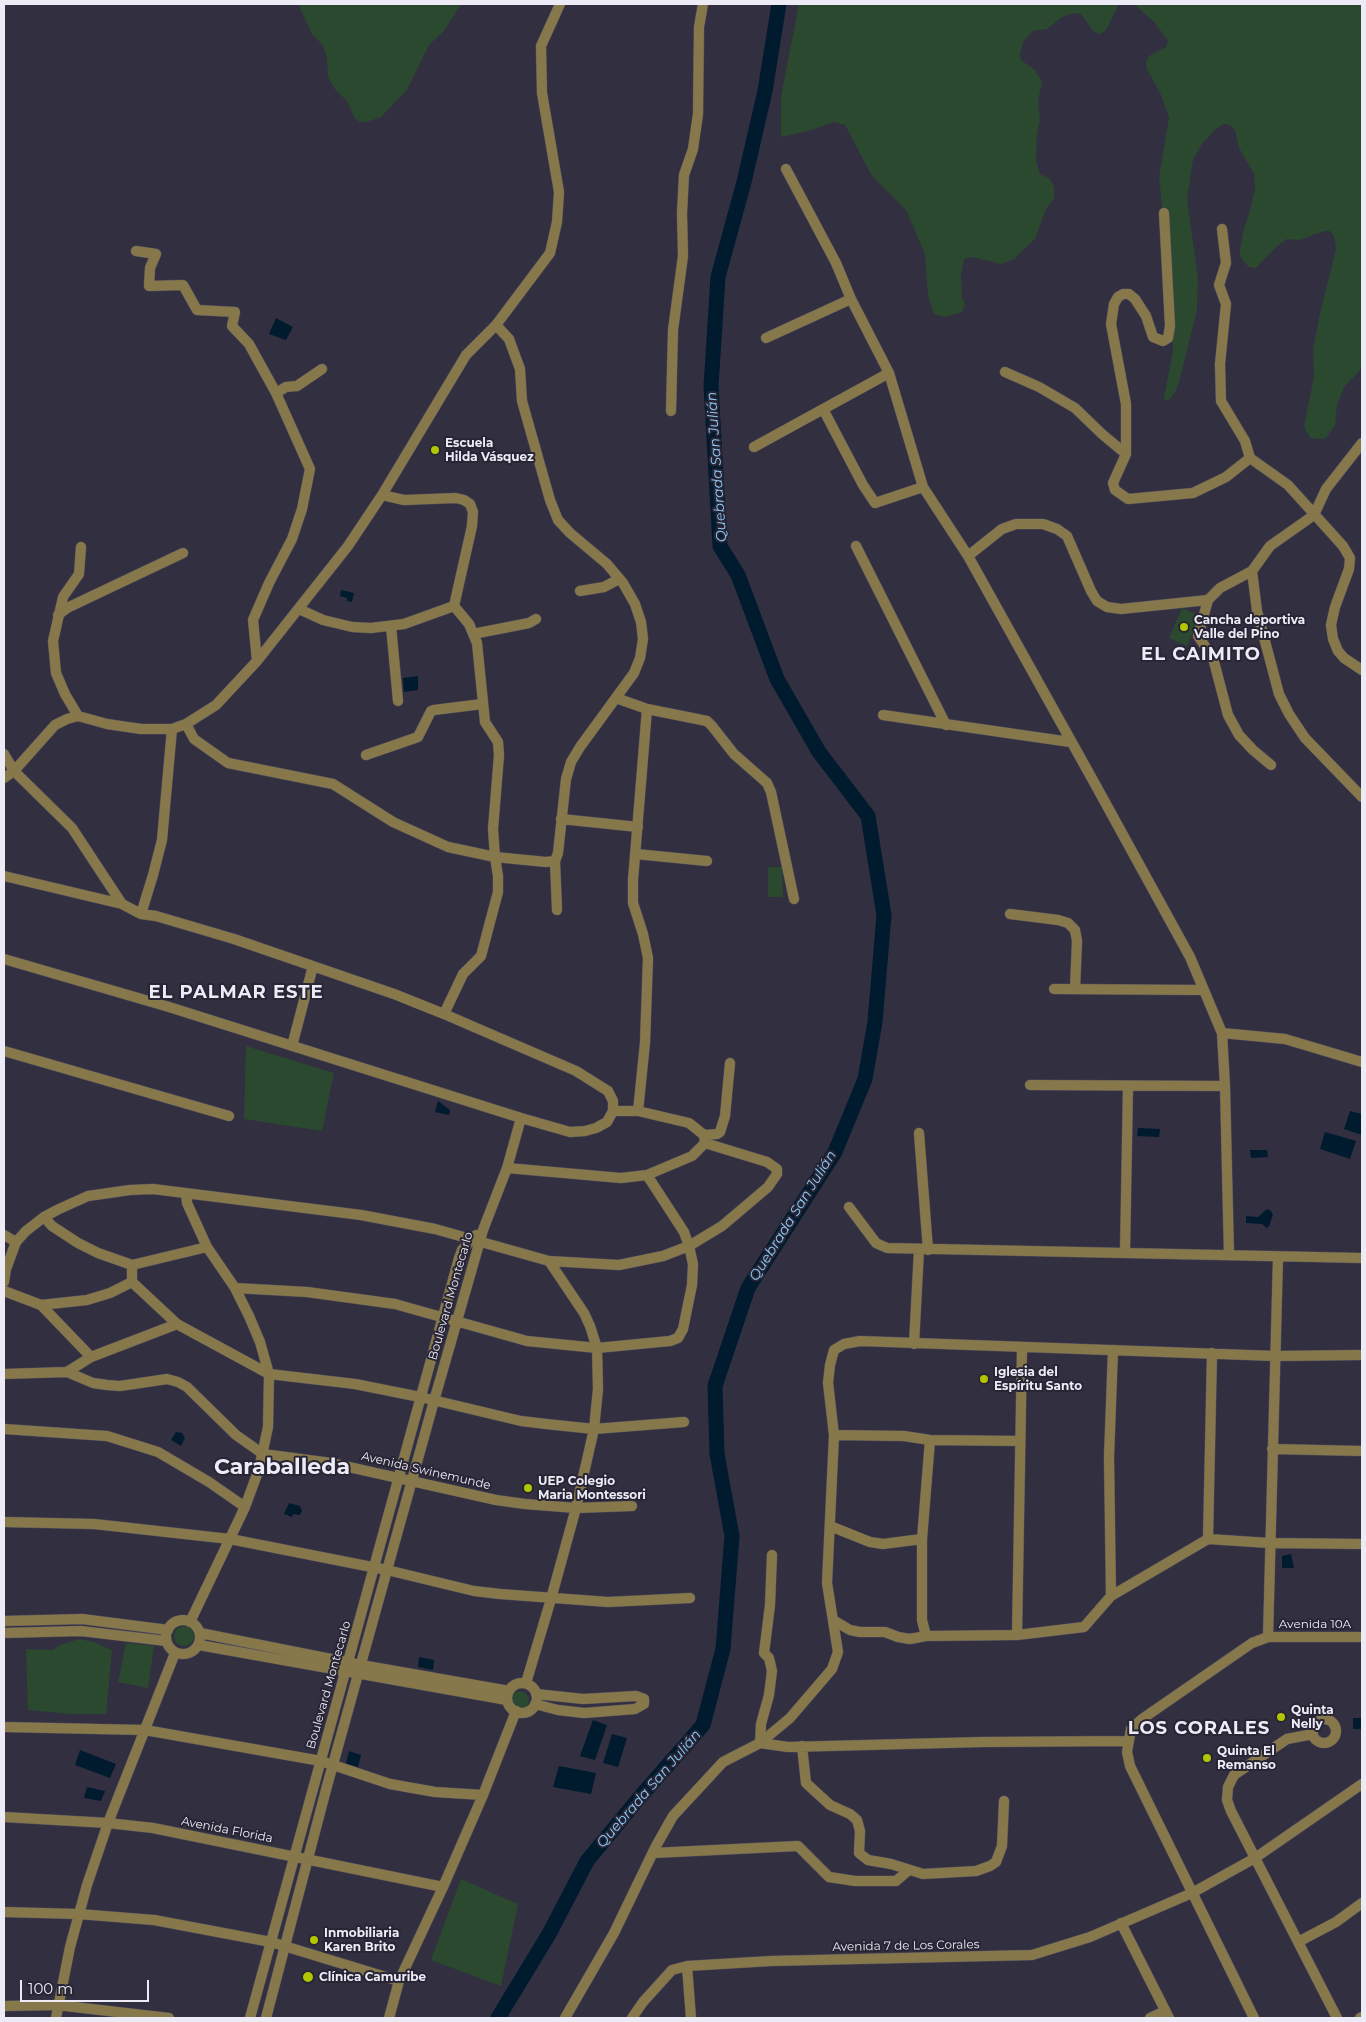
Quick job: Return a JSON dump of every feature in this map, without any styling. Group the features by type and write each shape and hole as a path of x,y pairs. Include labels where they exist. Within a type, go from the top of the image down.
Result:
{"street":[{"path":"4,778 14,771 55,725 67,718 78,716 142,729 172,729 186,724 216,705 258,661 348,546 382,495 466,355 496,325 550,253 557,222 559,192 542,93 541,46 560,4"},
{"path":"671,411 673,330 683,256 682,213 684,175 692,149 698,114 699,27 704,4"},
{"path":"786,170 836,263 851,299 889,373 923,487 968,556 1190,957 1222,1033 1229,1255"},
{"path":"1164,213 1170,326 1168,338 1163,341 1153,337 1146,316 1136,299 1129,294 1123,294 1118,297 1114,304 1111,324 1126,404 1126,454 1113,482 1115,490 1128,499 1193,493 1219,481 1250,458"},
{"path":"1222,228 1226,263 1219,285 1226,304 1220,364 1221,401 1245,441 1250,458 1288,485 1343,546 1350,558 1349,570 1331,626 1333,639 1338,651 1344,658 1362,670"},
{"path":"136,250 156,254 150,268 149,286 183,285 197,310 235,312 232,326 249,344 276,393 310,469 302,509 292,539 269,583 253,620 258,661"},
{"path":"766,338 851,299"},
{"path":"496,325 509,339 520,369 522,401 550,500 558,520 570,534 607,564 619,579 635,604 641,622 643,640 640,658 634,673 571,762 566,779 558,853 555,861 556,910"},
{"path":"276,393 286,387 297,386 322,369"},
{"path":"1005,372 1076,408 1102,434 1126,454"},
{"path":"754,447 889,373"},
{"path":"823,409 863,485 875,503 923,487"},
{"path":"1271,765 1239,735 1228,715 1213,658 1198,636 1208,600 1220,588 1252,571 1270,546 1314,515 1326,488 1362,443"},
{"path":"382,495 404,500 456,498 470,504 473,512 472,526 454,606"},
{"path":"968,556 1002,529 1016,524 1043,524 1057,528 1067,536 1091,591 1098,601 1107,607 1121,609 1208,600"},
{"path":"856,546 946,725"},
{"path":"78,716 65,694 56,673 53,641 63,597 79,574 81,547"},
{"path":"58,616 67,608 183,553"},
{"path":"1252,571 1256,611 1279,694 1289,714 1305,738 1362,797"},
{"path":"580,591 604,587 619,579"},
{"path":"299,609 323,620 352,627 371,628 391,626 426,618 454,606"},
{"path":"444,1014 463,974 481,956 498,892 493,815 499,755 498,742 485,722 477,643 469,624 454,606"},
{"path":"474,634 529,623 536,619"},
{"path":"391,626 398,701"},
{"path":"616,698 648,710 707,721 734,754 767,783 771,792 794,899"},
{"path":"366,755 418,736 431,711 482,704"},
{"path":"638,1111 645,1043 648,958 643,934 632,903 632,880 636,854 648,710"},
{"path":"883,715 1070,742"},
{"path":"186,724 194,739 228,763 333,784 393,822 448,847 495,857 546,862 555,861"},
{"path":"141,914 154,875 162,840 172,729"},
{"path":"4,755 14,771 72,828 122,904"},
{"path":"561,819 638,827"},
{"path":"636,854 707,861"},
{"path":"4,876 122,904 141,914 156,916 234,939 394,994 557,1062 608,1091 613,1102 614,1111 607,1122 596,1128 570,1132 169,1007 4,959"},
{"path":"1010,914 1058,920 1068,924 1075,930 1077,941 1075,989"},
{"path":"292,1046 313,966"},
{"path":"1054,989 1204,990"},
{"path":"1222,1033 1279,1037 1362,1062"},
{"path":"4,1051 229,1116"},
{"path":"507,1168 621,1178 648,1175 692,1156 704,1139 720,1132 725,1116 730,1063"},
{"path":"1030,1085 1225,1086"},
{"path":"1125,1253 1128,1086"},
{"path":"4,1282 6,1269 16,1242 26,1231 59,1209 88,1196 112,1191 153,1189 361,1215 435,1229 549,1261 619,1265 663,1256 690,1246 733,1218 768,1188 777,1174 777,1169 767,1162 704,1139 688,1123 638,1111 614,1111"},
{"name":"Boulevard Montecarlo","path":"250,2018 459,1258 462,1250 476,1240 483,1230 507,1168 521,1118"},
{"path":"914,1344 923,1250 919,1133"},
{"path":"235,1288 307,1292 395,1304 527,1340 597,1348 670,1341 678,1338 685,1323 692,1285 690,1246 684,1232 648,1175"},
{"path":"186,1193 187,1203 208,1247 235,1288 260,1342 270,1374 269,1418 263,1454 245,1507 190,1622"},
{"path":"849,1207 876,1243 887,1248 1362,1258"},
{"path":"44,1218 52,1226 78,1243 132,1266 208,1247"},
{"path":"4,1235 16,1242"},
{"name":"Boulevard Montecarlo","path":"266,2018 333,1766 457,1320 476,1240"},
{"path":"1254,2018 1130,1766 1127,1752 1131,1729 1142,1719 1252,1643 1268,1637 1278,1257"},
{"path":"526,1683 576,1508 594,1429 598,1389 597,1348 584,1313 549,1261"},
{"path":"132,1266 132,1282 177,1324 270,1374 334,1380 434,1400 521,1421 594,1429 684,1422"},
{"path":"41,1305 87,1300 110,1293 132,1282"},
{"path":"4,1291 41,1305 91,1357"},
{"path":"67,1372 91,1357 177,1324"},
{"path":"564,2018 614,1933 673,1816 723,1762 760,1742 790,1718 832,1669 838,1652 827,1583 834,1435 828,1383 834,1350 844,1344 860,1341 1275,1356 1362,1356"},
{"path":"1017,1635 1022,1347"},
{"path":"1111,1596 1109,1456 1113,1350"},
{"path":"1208,1539 1212,1354"},
{"name":"Avenida Swinemunde","path":"4,1374 31,1375 67,1372 107,1386 120,1386 167,1379 178,1382 187,1388 236,1435 263,1454 331,1463 496,1500 576,1508 632,1506"},
{"path":"4,1429 107,1436 158,1452 209,1482 245,1507"},
{"path":"834,1435 904,1436 930,1440 1020,1441"},
{"path":"926,1636 922,1620 922,1539 930,1440"},
{"path":"1272,1449 1362,1451"},
{"path":"4,1522 94,1524 230,1540 387,1570 474,1591 551,1599 608,1602 690,1598"},
{"path":"830,1526 870,1542 883,1544 922,1539"},
{"path":"833,1620 850,1630 885,1632 898,1638 910,1639 926,1636 1017,1635 1084,1626 1111,1596 1208,1539 1269,1543 1362,1544"},
{"path":"760,1742 761,1724 770,1695 772,1671 769,1658 764,1653 770,1604 772,1555"},
{"path":"4,1621 82,1619 167,1635"},
{"path":"177,1621 190,1622 196,1626 200,1633 199,1645 189,1654 175,1653 170,1648 167,1635 177,1621"},
{"path":"4,1633 81,1631 167,1635"},
{"path":"200,1633 360,1670 508,1696"},
{"name":"Avenida 10A","path":"1268,1637 1362,1637"},
{"path":"199,1645 347,1667"},
{"path":"56,2018 57,2005 78,1914 108,1823 175,1653"},
{"path":"536,1699 527,1712 516,1711 509,1705 508,1696 516,1684 526,1683 531,1685 536,1699 558,1710 584,1713 635,1709 644,1704 644,1700 636,1696 536,1699"},
{"path":"389,2018 400,1982 444,1887 516,1711"},
{"path":"4,1727 145,1730 320,1761 390,1784 435,1792 483,1795"},
{"path":"1313,1734 1287,1739 1234,1775 1228,1786 1227,1800 1337,2018"},
{"path":"760,1742 788,1747 974,1742 1128,1741"},
{"path":"802,1746 806,1782 830,1805 850,1814 857,1820 860,1831 859,1853 868,1860 923,1874 976,1871 990,1866 996,1862 1002,1846 1004,1800"},
{"name":"Avenida 7 de Los Corales","path":"632,2018 672,1970 687,1966 771,1961 1032,1955 1090,1937 1192,1893 1255,1858 1362,1784"},
{"name":"Avenida Florida","path":"4,1817 108,1823 154,1828 444,1887"},
{"path":"653,1853 798,1846 829,1877 855,1881 896,1881 909,1870"},
{"path":"1298,1942 1336,1922 1362,1903"},
{"path":"4,1912 78,1914 154,1920 271,1942 400,1982"},
{"path":"1121,1923 1167,2015 1150,2018"},
{"path":"687,1966 691,2018"},
{"path":"4,2006 57,2005 169,2018"}],"green space":[{"path":"301,4 461,4 444,31 429,45 407,90 381,117 367,122 360,122 355,119 347,101 335,89 328,77 327,57 322,44 312,34 300,8"},
{"path":"799,4 1119,4 1106,30 1100,34 1094,32 1081,14 1075,13 1062,17 1047,29 1033,31 1023,42 1020,54 1021,60 1035,70 1042,82 1038,101 1040,121 1037,133 1036,161 1040,174 1049,178 1054,187 1054,198 1046,209 1035,239 1014,259 1001,264 972,257 964,259 961,276 962,298 965,304 962,312 945,317 934,314 928,296 925,254 906,210 872,176 845,125 834,122 808,131 781,137 781,96"},
{"path":"1134,4 1362,4 1362,368 1344,387 1337,405 1335,425 1326,438 1310,438 1304,427 1314,376 1313,349 1336,249 1334,236 1330,231 1324,231 1300,240 1287,239 1276,247 1256,268 1249,267 1244,262 1240,256 1240,250 1255,189 1254,174 1239,148 1235,130 1230,125 1224,124 1216,129 1202,144 1193,160 1187,199 1198,278 1197,309 1179,383 1174,394 1169,400 1165,400 1173,350 1170,283 1159,177 1169,118 1162,97 1147,69 1146,62 1149,56 1166,47 1168,41 1155,23"},
{"name":"Cancha deportiva Valle del Pino","path":"1182,608 1200,616 1187,646 1169,638"},
{"path":"768,867 782,867 783,897 768,897"},
{"path":"246,1046 334,1073 322,1131 244,1119"},
{"path":"184,1626 191,1629 194,1636 191,1643 184,1646 177,1643 174,1636 177,1629"},
{"path":"79,1639 94,1642 112,1650 106,1714 71,1714 28,1710 26,1649 53,1650 60,1645"},
{"path":"126,1643 154,1646 148,1688 118,1682"},
{"path":"516,1691 524,1691 529,1696 527,1707 516,1709 511,1704 511,1696"},
{"path":"461,1879 518,1904 501,1986 431,1960"}],"water":[{"path":"276,318 293,327 286,340 269,334"},
{"path":"341,590 354,593 352,602 340,596"},
{"path":"418,676 418,690 404,692 403,678"},
{"path":"438,1101 450,1110 449,1115 435,1112"},
{"path":"1350,1111 1362,1114 1362,1135 1344,1129"},
{"path":"1138,1128 1160,1129 1159,1137 1137,1136"},
{"path":"1325,1132 1356,1141 1350,1159 1320,1149"},
{"path":"1250,1150 1267,1150 1268,1157 1251,1158"},
{"path":"1267,1209 1273,1215 1267,1228 1262,1224 1246,1223 1246,1216 1258,1217"},
{"path":"176,1432 182,1433 185,1438 181,1446 171,1440"},
{"path":"289,1503 300,1506 302,1511 300,1515 293,1514 292,1517 284,1514"},
{"path":"1291,1554 1294,1568 1282,1568 1282,1556"},
{"path":"419,1657 434,1660 433,1670 418,1667"},
{"path":"1353,1718 1362,1718 1362,1729 1353,1729"},
{"path":"593,1720 607,1725 595,1760 580,1756"},
{"path":"612,1734 627,1738 618,1767 603,1763"},
{"path":"80,1750 116,1764 110,1778 75,1765"},
{"path":"349,1751 361,1755 358,1767 346,1764"},
{"path":"559,1766 596,1773 591,1794 553,1787"},
{"path":"87,1787 105,1791 101,1801 84,1798"}],"waterway":[{"name":"Quebrada San Julián","path":"498,2018 549,1934 587,1861 703,1725 723,1649 732,1536 717,1454 715,1386 748,1288 835,1152 865,1079 875,1022 884,915 868,816 819,752 777,679 738,575 720,546 711,386 718,277 744,182 765,91 779,4"}],"place":[{"name":"Escuela Hilda Vásquez","path":"435,450"},
{"name":"Cancha deportiva Valle del Pino","path":"1184,627"},
{"name":"Iglesia del Espíritu Santo","path":"984,1379"},
{"name":"UEP Colegio Maria Montessori","path":"528,1488"},
{"name":"Quinta Nelly","path":"1281,1717"},
{"name":"Quinta El Remanso","path":"1207,1758"},
{"name":"Inmobiliaria Karen Brito","path":"314,1940"},
{"name":"Clínica Camuribe","path":"308,1977"}],"district":[{"name":"EL CAIMITO","path":"1201,655"},
{"name":"EL PALMAR ESTE","path":"236,993"},
{"name":"Caraballeda","path":"282,1468"},
{"name":"LOS CORALES","path":"1199,1729"}]}
